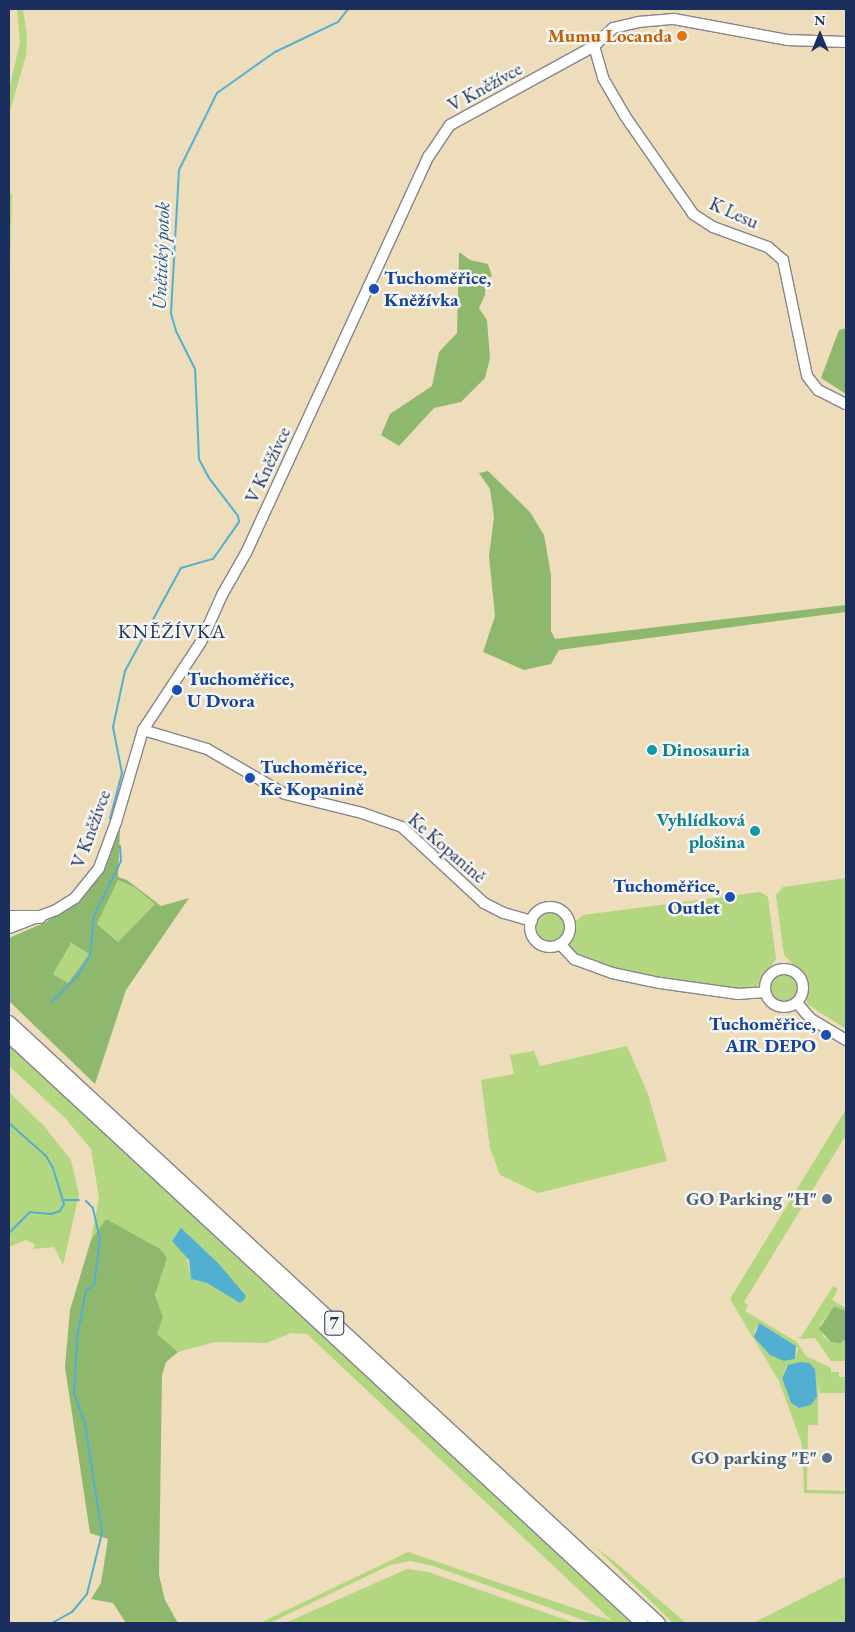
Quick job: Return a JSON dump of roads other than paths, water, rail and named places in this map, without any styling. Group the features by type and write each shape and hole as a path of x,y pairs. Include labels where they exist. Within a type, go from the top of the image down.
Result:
{"highway":[{"path":"9,917 40,917"},
{"name":"7","path":"9,1022 659,1623"},
{"name":"7","path":"9,1036 642,1623"}],"street":[{"name":"V Kněžívce","path":"9,928 40,917 75,898 99,868 116,822 143,730 201,642 222,595 246,553 440,136 462,117 594,46 613,28 660,18 787,40 846,42"},
{"name":"K Lesu","path":"594,46 603,78 625,116 693,214 713,227 768,247 783,260 806,376 818,390 846,404"},
{"name":"Ke Kopanině","path":"143,730 207,749 285,794 362,813 402,827 484,903 504,913 532,921"},
{"path":"545,908 562,911 570,928 560,944 549,947 538,942 532,933 532,921 545,908"},
{"path":"560,944 574,959 612,972 660,983 738,994 765,992"},
{"path":"781,970 791,971 802,984 802,994 797,1003 780,1007 771,1003 765,992 770,975 781,970"},
{"path":"797,1003 811,1019 846,1040"}],"water":[{"path":"181,1228 218,1263 246,1296 244,1300 240,1303 207,1283 191,1279 189,1260 172,1241"},
{"path":"759,1323 796,1346 795,1359 784,1361 770,1355 754,1337"},
{"path":"801,1362 809,1363 815,1369 817,1397 811,1405 799,1408 791,1403 782,1378 788,1365"}],"waterway":[{"name":"Únětický potok","path":"110,819 122,773 113,727 125,671 181,568 213,559 239,522 238,516 209,478 199,459 195,369 176,331 171,313 179,170 217,93 275,52 338,22 348,9"},
{"name":"Únětický potok","path":"52,1002 79,974 90,955 94,916 121,861 120,846"},
{"name":"Únětický potok","path":"9,1123 46,1156 53,1168 64,1204 60,1211 51,1214 30,1212 9,1233"},
{"path":"64,1200 79,1200"},
{"path":"52,1623 72,1612 87,1594 102,1533 85,1424 74,1394 77,1338 86,1291 94,1285 100,1239 93,1208 86,1201"}],"place":[{"name":"Mumu Locanda","path":"682,36"},
{"name":"Tuchoměřice, Kněžívka","path":"374,289"},
{"name":"Tuchoměřice, U Dvora","path":"177,690"},
{"name":"Dinosauria","path":"652,750"},
{"name":"Tuchoměřice, Ke Kopanině","path":"250,778"},
{"name":"Vyhlídková plošina","path":"755,831"},
{"name":"Tuchoměřice, Outlet","path":"730,897"},
{"name":"Tuchoměřice, AIR DEPO","path":"826,1035"},
{"name":"GO Parking \"H\"","path":"827,1199"},
{"name":"GO parking \"E\"","path":"827,1458"}],"district":[{"name":"KNĚŽÍVKA","path":"172,631"}]}
